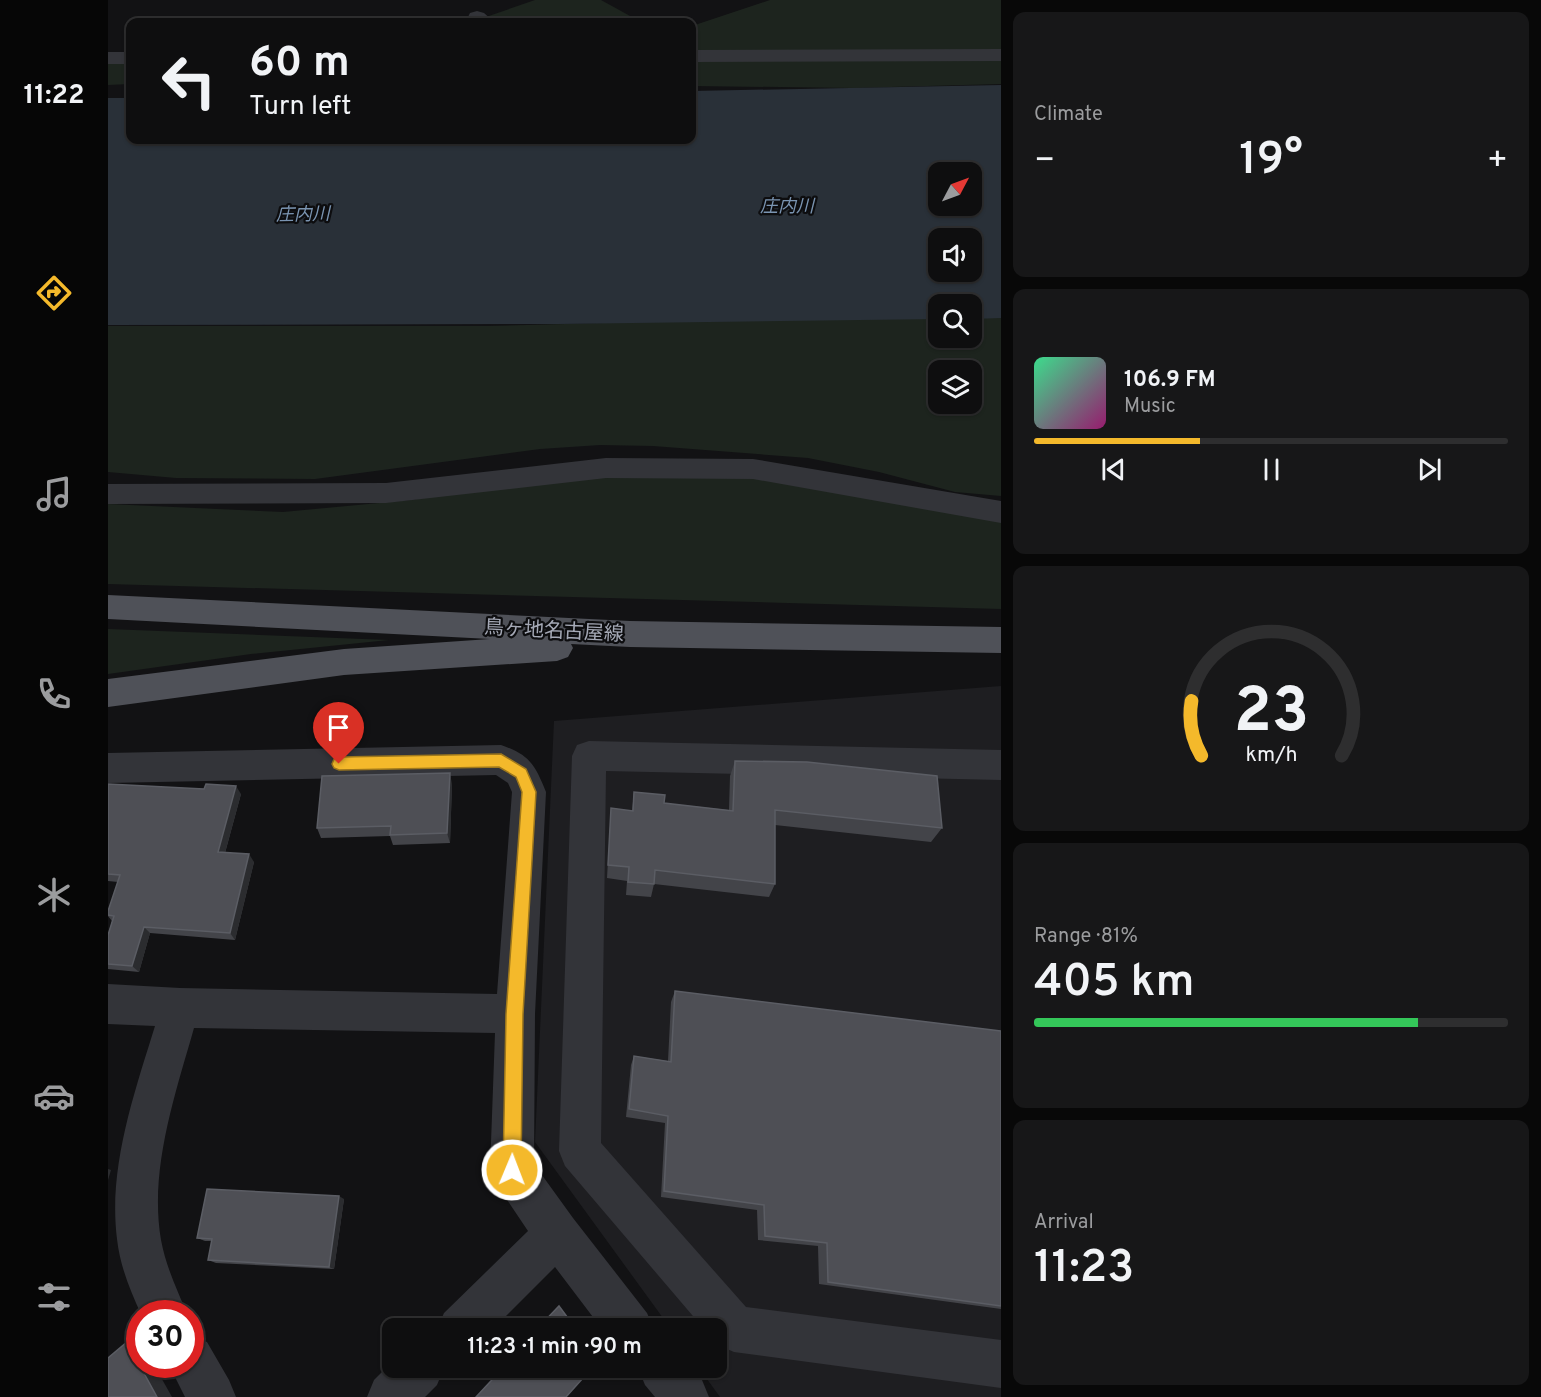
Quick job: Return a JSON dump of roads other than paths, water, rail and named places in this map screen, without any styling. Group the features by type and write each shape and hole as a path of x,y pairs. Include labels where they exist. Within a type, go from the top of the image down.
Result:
{"main road":[{"name":"鳥ヶ地名古屋線","path":"108,607 630,634 1001,640"},
{"path":"108,693 344,662 548,649 630,634"}],"street":[{"path":"696,56 1001,55"},
{"path":"108,58 126,58"},
{"path":"108,495 386,493 606,468 753,468 1001,512"},
{"path":"1001,765 589,756 580,1151 734,1329 1001,1364"},
{"path":"108,768 501,760 521,773 529,792 515,1014 512,1170 557,1234 622,1318"},
{"path":"108,1004 180,1008 515,1014"},
{"path":"156,1300 150,1288 136,1230 136,1182 148,1122 180,1008"},
{"path":"471,1318 557,1234"},
{"path":"201,1378 212,1397"},
{"path":"391,1397 410,1378"},
{"path":"670,1378 685,1397"}],"water":[{"name":"庄内川","path":"1001,85 1001,318 982,319 982,294 928,294 928,319 559,324 108,325 108,98 126,98 126,144 696,144 696,91"}]}
